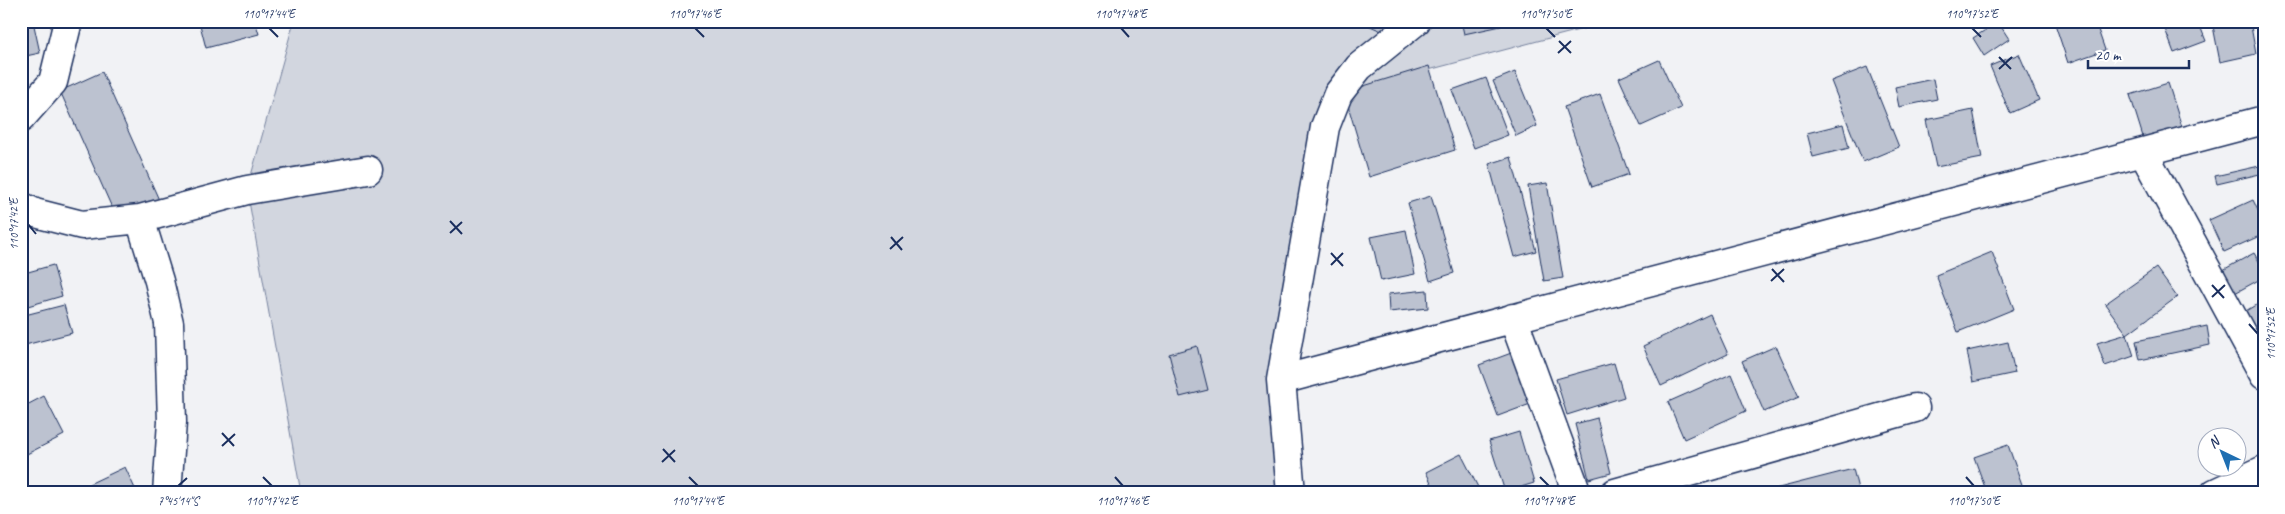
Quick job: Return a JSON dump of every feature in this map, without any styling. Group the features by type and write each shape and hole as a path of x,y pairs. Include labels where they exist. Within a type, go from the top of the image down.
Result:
{"street":[{"path":"21,118 53,82 68,21"},
{"path":"1291,493 1281,380 1325,127 1338,94 1359,67 1416,21"},
{"path":"1281,380 2264,120"},
{"path":"2143,152 2264,375"},
{"path":"21,206 35,213 82,225 140,219 247,190 368,170"},
{"path":"140,219 160,280 169,323 172,422 167,493"},
{"path":"1514,318 1577,493"},
{"path":"1614,493 1915,408"},
{"path":"2215,493 2264,470"}],"shaded area":[{"path":"294,21 1613,21 1338,94 1281,379 1291,493 301,493 247,190"}],"building":[{"path":"21,21 33,21 40,53 21,57"},
{"path":"199,21 255,21 259,34 206,48"},
{"path":"1359,21 1391,21 1386,33"},
{"path":"1461,21 1500,21 1501,26 1464,34"},
{"path":"2054,21 2095,21 2105,50 2068,63"},
{"path":"2162,21 2198,21 2206,41 2174,53"},
{"path":"2212,21 2250,21 2256,54 2220,62"},
{"path":"1998,22 2009,39 1984,56 1973,38"},
{"path":"2019,54 2039,100 2010,113 1990,66"},
{"path":"1659,60 1681,108 1641,126 1619,78"},
{"path":"1429,66 1455,150 1369,177 1344,92"},
{"path":"1867,67 1899,147 1863,162 1831,81"},
{"path":"102,72 159,200 117,219 60,91"},
{"path":"1515,72 1537,126 1516,136 1493,81"},
{"path":"1486,78 1508,135 1474,148 1452,90"},
{"path":"1933,79 1937,99 1899,107 1895,87"},
{"path":"2168,83 2182,127 2144,140 2130,95"},
{"path":"1600,94 1629,174 1592,187 1564,107"},
{"path":"1973,110 1982,158 1936,167 1926,120"},
{"path":"1843,124 1849,148 1813,157 1807,133"},
{"path":"1511,157 1536,251 1514,257 1489,164"},
{"path":"2264,165 2264,173 2217,184 2215,176"},
{"path":"1547,183 1563,278 1544,281 1528,186"},
{"path":"1431,196 1454,273 1430,281 1408,203"},
{"path":"2253,200 2264,223 2264,234 2224,252 2209,220"},
{"path":"1406,230 1415,274 1381,281 1371,237"},
{"path":"1992,252 2014,309 1958,332 1936,275"},
{"path":"2254,253 2264,270 2264,277 2224,299 2212,276"},
{"path":"53,265 62,296 21,308 21,274"},
{"path":"2156,268 2177,297 2127,334 2105,304"},
{"path":"1427,290 1428,308 1389,312 1388,294"},
{"path":"2264,300 2264,331 2247,341 2234,318"},
{"path":"64,305 72,333 25,345 21,331 21,316"},
{"path":"1710,314 1728,354 1661,386 1643,346"},
{"path":"2207,326 2210,345 2140,360 2136,341"},
{"path":"2127,334 2134,356 2105,366 2097,343"},
{"path":"2008,342 2015,373 1973,382 1967,351"},
{"path":"1197,346 1208,390 1180,397 1169,354"},
{"path":"1776,346 1799,397 1764,412 1742,361"},
{"path":"1514,352 1533,403 1498,416 1479,365"},
{"path":"1614,363 1624,397 1567,415 1556,379"},
{"path":"1731,374 1746,411 1684,439 1668,402"},
{"path":"44,396 64,435 21,457 21,408"},
{"path":"1597,418 1611,473 1589,479 1575,424"},
{"path":"1519,432 1534,483 1505,492 1489,441"},
{"path":"2008,445 2025,493 1987,493 1974,457"},
{"path":"1461,454 1481,493 1436,493 1426,472"},
{"path":"125,467 137,493 93,493 89,484"},
{"path":"1853,469 1859,493 1768,493 1767,491"}]}
